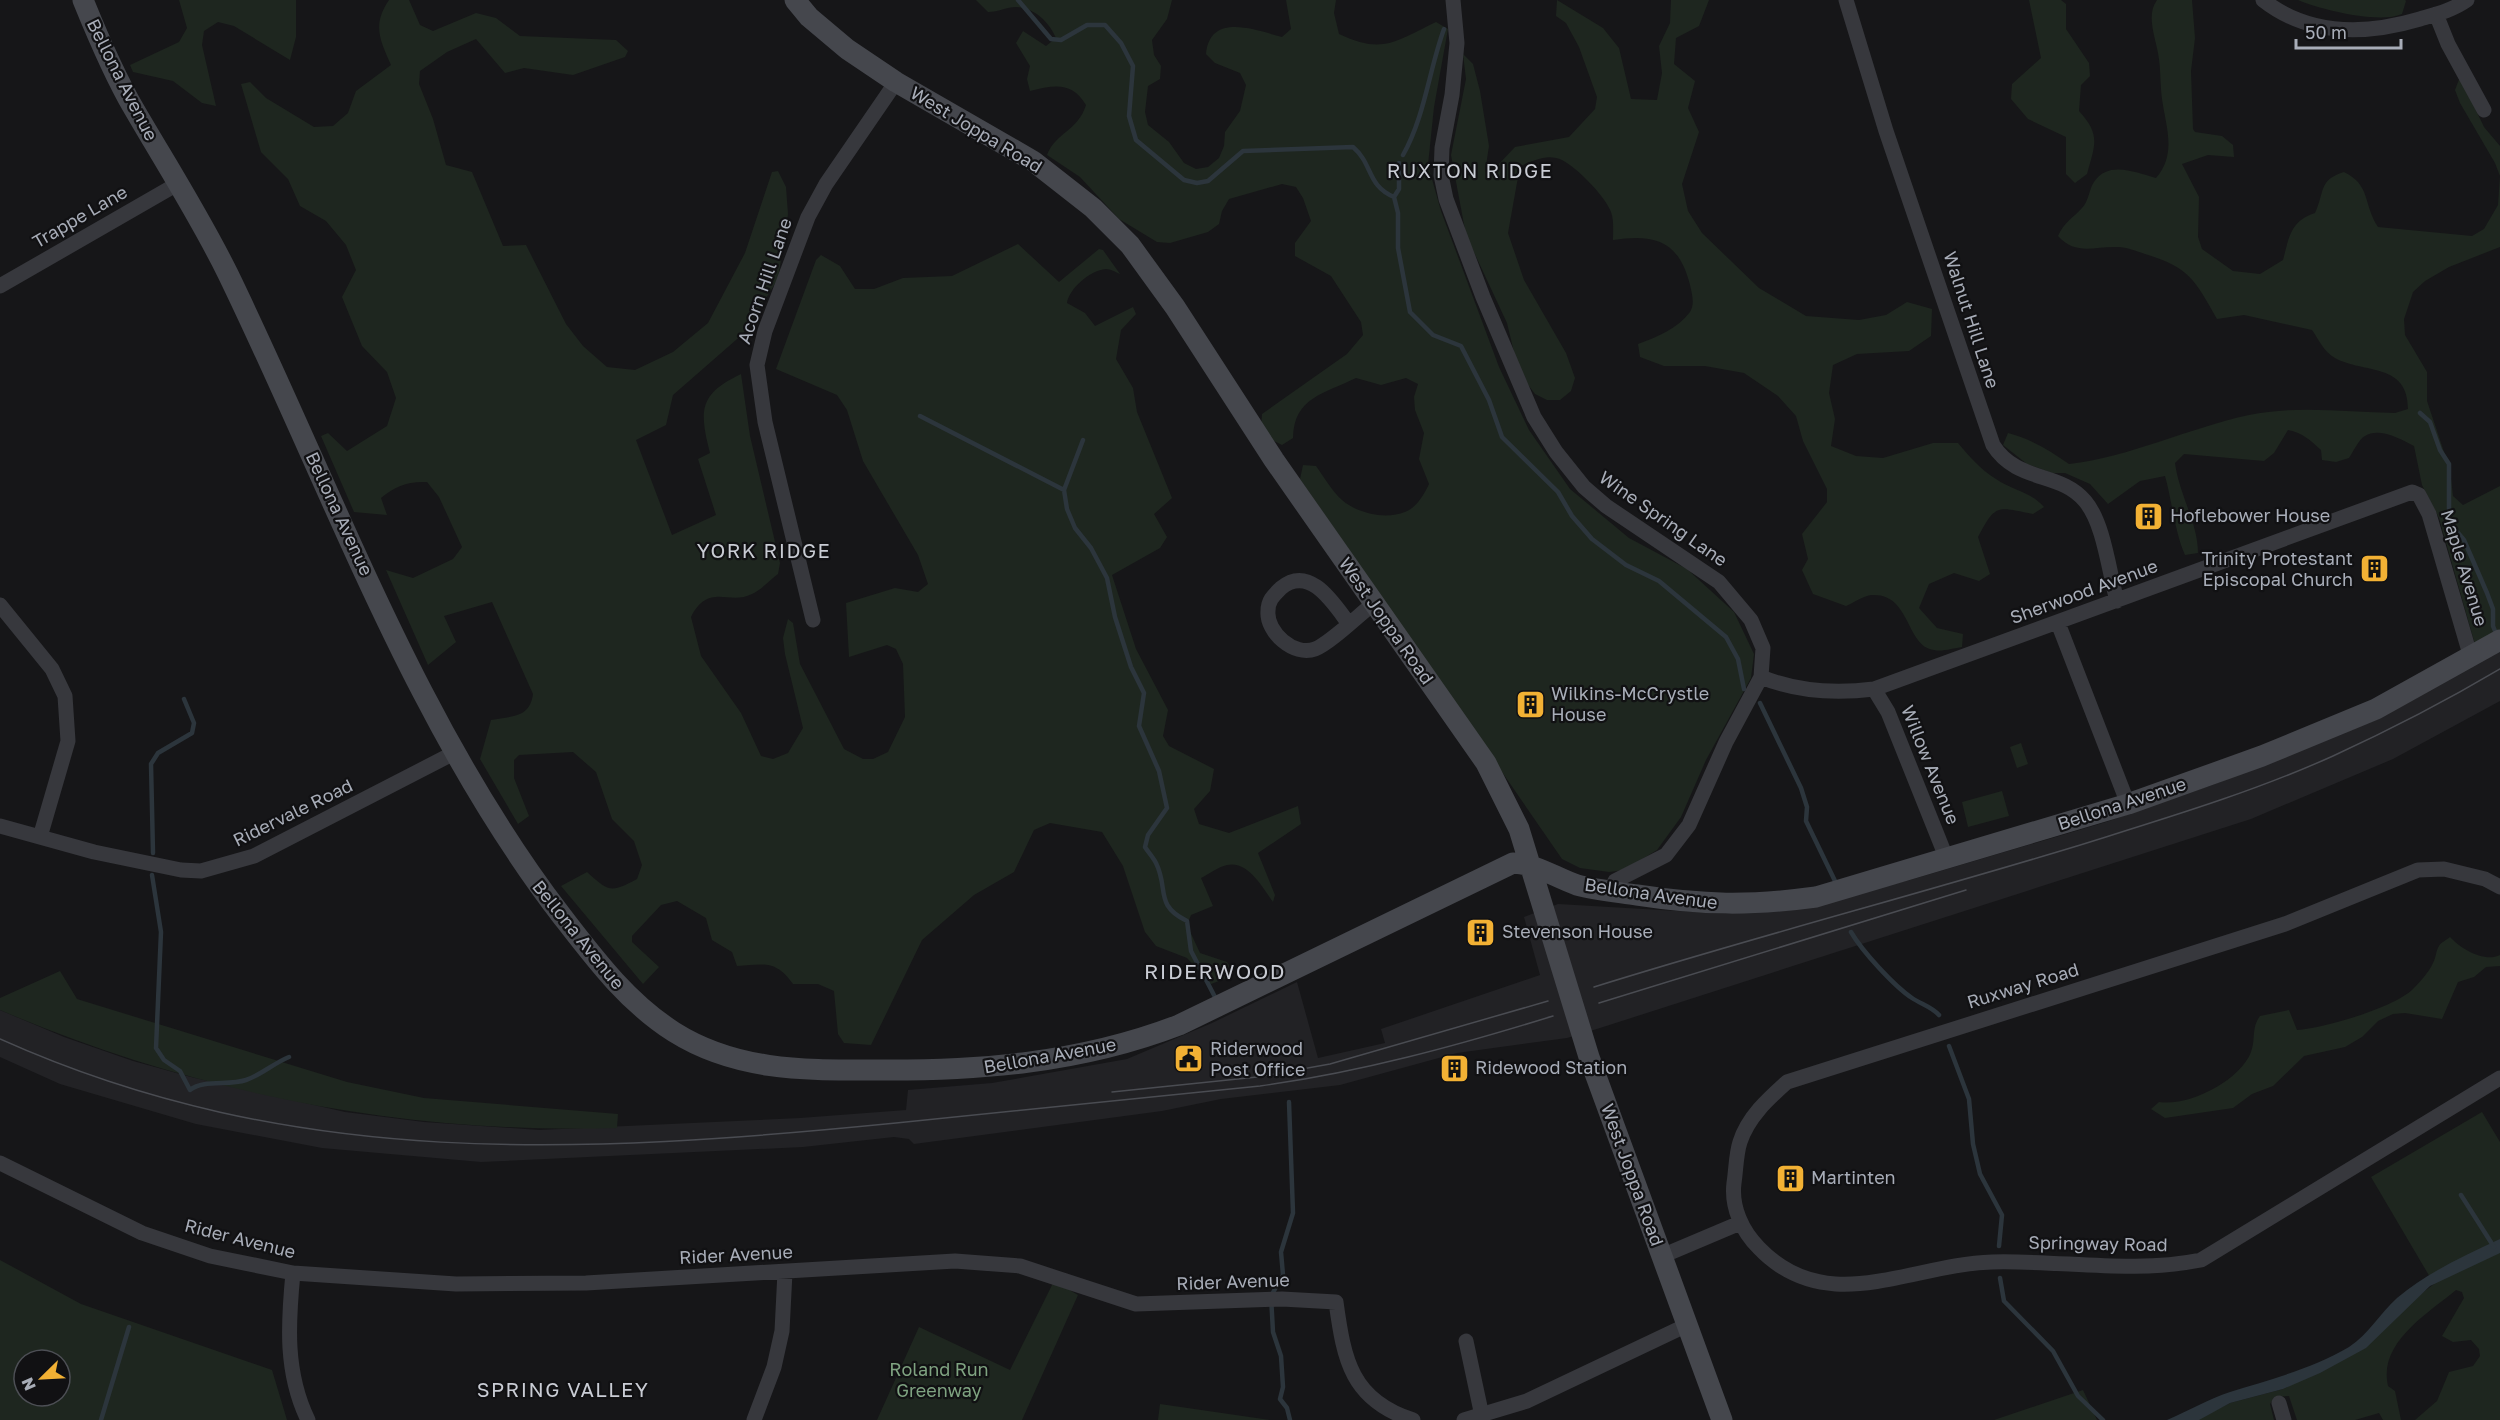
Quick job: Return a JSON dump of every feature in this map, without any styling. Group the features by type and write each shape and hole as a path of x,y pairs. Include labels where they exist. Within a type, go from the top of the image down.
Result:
{"street":[{"name":"Bellona Avenue","path":"83,0 99,40 132,106 207,231 348,536 454,753 493,819 530,874 623,992 674,1032 694,1043 723,1056 756,1065 782,1068 935,1070 1008,1067 1123,1044 1179,1025 1513,863 1530,863 1577,885 1716,905 1771,903 1816,897 2128,804 2339,726 2393,701 2500,640"},
{"name":"West Joppa Road","path":"795,0 830,35 896,82 1033,161 1093,208 1130,245 1164,291 1231,397 1373,604 1486,763 1519,829 1589,1057 1722,1420"},
{"name":"Wine Spring Lane","path":"1453,0 1457,43 1452,95 1442,148 1441,175 1446,199 1514,374 1537,424 1584,487 1606,506 1687,558 1719,582 1738,601 1751,620 1763,648 1761,676 1726,742 1689,825 1666,855 1615,881 1611,891"},
{"name":"Walnut Hill Lane","path":"1846,0 1886,131 1993,445 2001,459 2011,466 2071,489 2085,500 2096,517 2117,601"},
{"path":"2263,0 2299,21 2338,30 2380,28 2436,14 2467,0"},
{"path":"2436,14 2448,44 2484,110"},
{"name":"Acorn Hill Lane","path":"813,620 765,422 757,365 765,332 808,217 826,184 896,82"},
{"name":"Trappe Lane","path":"0,286 179,183"},
{"name":"Sherwood Avenue","path":"1761,676 1806,691 1852,692 1874,689 2058,623 2377,503 2415,492"},
{"name":"Maple Avenue","path":"2415,492 2429,514 2471,658"},
{"path":"1349,624 1319,586 1303,581 1286,585 1271,597 1267,613 1276,634 1288,645 1301,651 1316,649 1349,624 1373,604"},
{"path":"0,605 52,669 65,696 68,741 40,837"},
{"path":"2058,623 2128,804"},
{"name":"Willow Avenue","path":"1874,689 1888,712 1946,857"},
{"name":"Ridervale Road","path":"0,826 170,868 201,871 254,856 454,753"},
{"name":"Ruxway Road","path":"1740,1223 1733,1191 1740,1142 1761,1105 1787,1082 2285,924 2418,870 2444,869 2485,879 2500,887"},
{"name":"Springway Road","path":"1740,1223 1754,1244 1775,1265 1836,1286 1869,1283 1974,1262 2021,1261 2163,1268 2201,1260 2500,1078"},
{"name":"Rider Avenue","path":"0,1163 142,1233 210,1256 293,1273 468,1284 586,1283 908,1263 990,1262 1044,1272 1118,1300 1136,1304 1282,1299 1336,1302 1341,1341 1349,1367 1360,1386 1373,1401 1413,1420"},
{"path":"1662,1256 1740,1223"},
{"path":"753,1420 774,1367 782,1330 785,1272"},
{"path":"293,1273 288,1339 290,1361 308,1420"},
{"path":"1464,1420 1527,1401 1687,1325"},
{"path":"1466,1341 1482,1416"},
{"path":"2279,1403 2284,1420"}],"shaded area":[{"path":"2500,652 2500,701 2393,759 2251,819 1567,1038 1457,1053 1340,1085 1221,1099 1162,1111 914,1144 909,1139 894,1137 803,1147 481,1162 322,1148 196,1124 60,1084 0,1057 0,1010 64,1037 133,1061 191,1077 345,1112 424,1122 539,1130 800,1118 906,1110 908,1090 992,1083 1127,1059 1212,1023 1297,982 1318,1058 1385,1043 1381,1029 1540,975 1524,917 1558,904 1728,914 1800,907 1910,880 2106,822 2215,784 2381,718"},
{"path":"2500,1239 2500,1253 2430,1286 2366,1348 2320,1373 2283,1389 2230,1403 2199,1420 2167,1420 2222,1395 2291,1373 2335,1355 2356,1342 2397,1298 2421,1280"}],"green space":[{"path":"179,0 296,0 296,37 290,60 234,26 218,22 204,31 202,45 216,106 202,103 173,81 133,72 130,65 179,42 187,28"},
{"path":"389,0 409,0 420,25 433,31 476,13 496,18 520,36 616,40 628,51 625,57 573,75 524,68 505,73 476,39 447,52 420,71 419,84 433,119 446,165 472,172 503,246 526,245 566,324 583,346 607,367 635,370 673,352 708,323 745,253 772,172 778,171 786,187 788,214 778,279 744,333 673,395 666,425 636,440 672,535 716,515 698,459 710,453 704,414 710,396 727,381 741,374 750,436 780,563 778,574 752,594 744,597 720,597 705,600 691,617 701,656 741,713 761,756 773,759 788,753 803,728 785,654 783,638 788,619 793,623 800,664 844,749 863,759 873,759 888,752 905,717 903,664 896,649 887,645 849,657 846,603 895,588 918,592 928,584 918,555 863,461 847,410 837,395 776,369 816,260 821,255 840,266 855,289 874,289 903,278 952,276 1018,244 1059,282 1099,249 1103,250 1120,274 1106,269 1093,273 1076,286 1067,303 1085,313 1095,326 1133,307 1136,314 1121,330 1116,359 1133,388 1137,412 1172,498 1154,514 1167,537 1160,548 1112,575 1136,649 1168,710 1163,736 1169,746 1214,769 1210,791 1194,809 1199,824 1229,833 1298,806 1301,824 1258,853 1275,895 1273,902 1254,876 1242,867 1227,865 1201,878 1213,906 1191,915 1187,925 1200,953 1227,962 1233,972 1227,978 1211,984 1187,958 1156,946 1145,932 1123,866 1102,832 1050,823 1034,830 1014,872 974,895 922,940 871,1045 844,1043 838,1034 834,991 818,984 793,984 781,971 769,965 737,966 732,952 712,940 706,918 677,901 661,905 632,936 632,942 659,967 643,984 561,886 587,872 606,887 621,887 637,879 642,865 634,841 612,819 596,772 573,752 519,755 514,760 514,778 529,816 518,824 480,759 491,720 524,712 533,694 492,602 444,616 456,642 428,665 386,570 413,578 453,559 462,547 439,497 427,482 408,483 391,490 381,498 387,515 354,512 321,436 328,433 347,451 387,426 396,398 387,372 362,346 342,297 356,270 346,245 326,221 300,206 288,179 261,152 241,84 250,82 266,98 314,127 333,126 348,113 356,91 391,65 381,40 379,25"},
{"path":"976,0 1172,0 1167,19 1152,40 1154,55 1161,66 1160,79 1148,86 1145,112 1148,125 1169,142 1184,163 1196,169 1208,167 1219,158 1224,146 1225,132 1240,111 1246,85 1240,73 1215,63 1206,54 1209,41 1225,28 1247,28 1282,37 1291,29 1286,0 1336,0 1334,13 1339,34 1367,44 1399,40 1436,22 1448,29 1434,107 1428,165 1441,211 1499,367 1529,430 1570,489 1629,538 1687,569 1734,612 1754,654 1751,678 1706,760 1681,817 1657,850 1624,870 1609,872 1580,868 1562,859 1300,479 1303,465 1316,466 1338,496 1348,505 1363,512 1389,515 1405,512 1413,507 1429,484 1419,459 1424,433 1415,410 1414,397 1418,384 1406,378 1381,385 1356,378 1322,393 1305,405 1295,424 1293,438 1282,445 1270,439 1261,429 1262,414 1347,354 1363,335 1361,322 1331,276 1295,256 1295,243 1311,221 1303,198 1296,187 1282,184 1229,199 1222,211 1219,224 1208,232 1170,243 1157,242 1119,219 1080,177 1047,155 1056,141 1078,121 1086,105 1081,97 1068,88 1055,86 1030,91 1027,79 1030,66 1016,43 1023,31 1046,46 1056,38 1049,27 1029,10 1016,7 988,12"},
{"path":"1557,0 1603,28 1619,48 1631,99 1657,100 1662,73 1659,46 1670,23 1671,0 1709,0 1699,26 1676,38 1674,64 1695,81 1688,108 1699,132 1682,184 1688,211 1702,233 1759,288 1806,316 1859,320 1886,315 1907,302 1932,309 1931,336 1909,351 1857,354 1833,365 1829,393 1835,419 1831,446 1856,456 1883,458 1933,443 1958,443 1990,475 2027,494 2044,507 2033,514 1999,510 1989,518 1978,537 1990,574 1979,581 1954,573 1929,584 1919,608 1937,628 1963,634 1962,647 1934,650 1925,646 1918,639 1901,610 1884,596 1871,595 1846,606 1813,594 1802,570 1808,559 1802,534 1827,502 1827,489 1803,441 1796,416 1778,396 1744,373 1705,366 1664,366 1640,357 1638,344 1673,328 1690,312 1693,299 1685,270 1672,249 1663,243 1641,238 1613,240 1612,215 1608,205 1579,172 1562,160 1551,157 1520,166 1508,233 1524,280 1566,353 1575,378 1571,391 1560,400 1547,400 1535,394 1519,373 1507,323 1466,235 1451,155 1466,79 1463,54 1473,64 1480,91 1489,146 1485,172 1497,166 1515,147 1569,137 1595,109 1597,97 1579,47 1566,23 1556,16"},
{"path":"2029,0 2061,0 2066,4 2066,29 2089,63 2090,76 2081,85 2079,111 2091,127 2094,148 2087,174 2075,183 2066,174 2066,137 2028,119 2011,99 2012,84 2041,58"},
{"path":"2157,0 2192,0 2195,38 2191,71 2193,129 2195,132 2222,136 2233,145 2234,157 2208,155 2182,164 2199,197 2198,237 2202,249 2233,271 2260,274 2283,260 2295,226 2307,216 2315,213 2326,183 2344,172 2353,177 2363,189 2378,227 2472,236 2484,229 2498,205 2500,176 2500,247 2449,267 2425,281 2413,292 2404,319 2405,335 2427,372 2427,401 2450,470 2453,496 2463,505 2500,486 2500,632 2476,648 2439,518 2422,485 2414,446 2396,437 2383,433 2365,436 2349,458 2336,462 2322,460 2321,450 2302,435 2288,430 2274,453 2264,461 2184,454 2175,463 2195,531 2198,553 2185,555 2165,476 2140,481 2108,504 2090,484 2065,473 2052,473 2027,464 2003,445 2008,433 2040,446 2069,464 2137,449 2227,421 2267,412 2322,410 2395,413 2408,409 2406,394 2401,383 2393,376 2335,358 2325,349 2312,330 2244,315 2217,319 2196,285 2172,264 2125,248 2079,248 2058,236 2084,205 2092,185 2100,175 2107,171 2123,170 2156,178 2162,169 2168,150 2168,140 2159,59 2153,33 2152,12"},
{"path":"2298,0 2406,1 2402,14 2392,17 2365,17 2321,8"},
{"path":"2460,77 2484,127 2500,146 2500,176 2495,163 2460,103 2455,90"},
{"path":"2021,743 2028,764 2017,768 2010,747"},
{"path":"2002,791 2009,816 1968,827 1962,802"},
{"path":"2450,937 2473,954 2487,957 2500,955 2500,966 2486,967 2474,977 2458,982 2442,1019 2405,1013 2393,1014 2378,1021 2362,1037 2345,1047 2304,1056 2273,1086 2252,1094 2233,1108 2165,1118 2151,1109 2159,1102 2184,1100 2198,1096 2212,1090 2236,1073 2251,1052 2260,1016 2289,1010 2297,1030 2358,1016 2404,996 2424,977 2434,961 2439,946"},
{"path":"60,971 77,999 347,1082 424,1098 618,1114 617,1128 537,1128 458,1124 302,1103 225,1086 149,1065 0,1010 0,998"},
{"path":"2482,1112 2500,1142 2500,1420 2415,1420 2437,1401 2449,1372 2473,1366 2480,1356 2479,1349 2471,1340 2453,1342 2442,1336 2464,1298 2462,1292 2456,1290 2407,1331 2390,1356 2387,1371 2388,1386 2395,1391 2401,1420 2383,1420 2379,1413 2355,1420 2297,1420 2289,1396 2275,1397 2270,1404 2274,1420 2196,1420 2230,1403 2283,1389 2365,1348 2413,1300 2434,1284 2371,1177"},
{"path":"0,1260 81,1304 272,1370 287,1420 0,1420"},
{"name":"Roland Run Greenway","path":"1054,1281 1078,1295 1022,1420 877,1420 919,1327 1010,1370"},
{"path":"2083,1390 2097,1420 1994,1420"},
{"path":"1160,1404 1270,1420 1158,1420"}],"waterway":[{"path":"1018,0 1051,39 1061,40 1087,25 1105,25 1121,43 1133,66 1129,116 1136,140 1184,180 1197,183 1208,181 1243,151 1353,147 1364,160 1374,181 1394,197"},
{"path":"1403,155 1417,125 1444,29"},
{"path":"1399,163 1399,189 1394,197 1398,213 1398,248 1410,312 1433,335 1461,346 1489,400 1502,437 1558,492 1572,516 1592,539 1626,565 1659,581 1726,637 1738,659 1744,689"},
{"path":"2420,413 2430,422 2440,450 2449,464 2449,522 2464,540 2487,593 2493,609 2493,626 2497,636"},
{"path":"920,416 1064,490"},
{"path":"1083,440 1064,490 1067,509 1075,528 1091,548 1107,578 1115,617 1131,667 1144,693 1139,726 1159,771 1167,808 1148,835 1145,847 1160,872 1166,902 1170,909 1187,921 1191,951 1215,997"},
{"path":"153,853 151,764 158,753 192,733 194,723 184,699"},
{"path":"1760,703 1801,788 1807,807 1806,821 1835,881"},
{"path":"152,875 161,932 156,1048 164,1060 180,1071 190,1090 202,1085 246,1080 289,1057"},
{"path":"1851,932 1870,958 1896,985 1939,1015"},
{"path":"1949,1046 1969,1099 1973,1144 1980,1174 2002,1215 1999,1246"},
{"path":"1289,1102 1293,1213 1281,1252 1283,1275 1271,1296 1273,1332 1281,1356 1283,1387 1280,1399 1287,1408 1290,1420"},
{"path":"2461,1195 2494,1247"},
{"path":"2000,1278 2004,1301 2053,1351 2078,1396 2103,1420"},
{"path":"101,1420 129,1327"}],"tram line":[{"path":"1594,987 2077,846 2239,794 2354,746 2438,704 2500,669"},
{"path":"1599,1003 1966,890"},
{"path":"1112,1092 1257,1077 1330,1064 1548,1001"},
{"path":"0,1039 110,1082 220,1112 330,1132 441,1142 552,1145 665,1142 780,1134 1260,1086 1408,1057 1553,1016"}],"place":[{"name":"Hoflebower House","path":"2149,516"},
{"name":"Trinity Protestant Episcopal Church","path":"2374,569"},
{"name":"Wilkins-McCrystle House","path":"1530,704"},
{"name":"Stevenson House","path":"1481,932"},
{"name":"Riderwood Post Office","path":"1189,1059"},
{"name":"Ridewood Station","path":"1454,1068"},
{"name":"Martinten","path":"1790,1178"}],"district":[{"name":"RUXTON RIDGE","path":"1470,171"},
{"name":"YORK RIDGE","path":"764,551"},
{"name":"RIDERWOOD","path":"1215,972"},
{"name":"SPRING VALLEY","path":"563,1390"}]}
